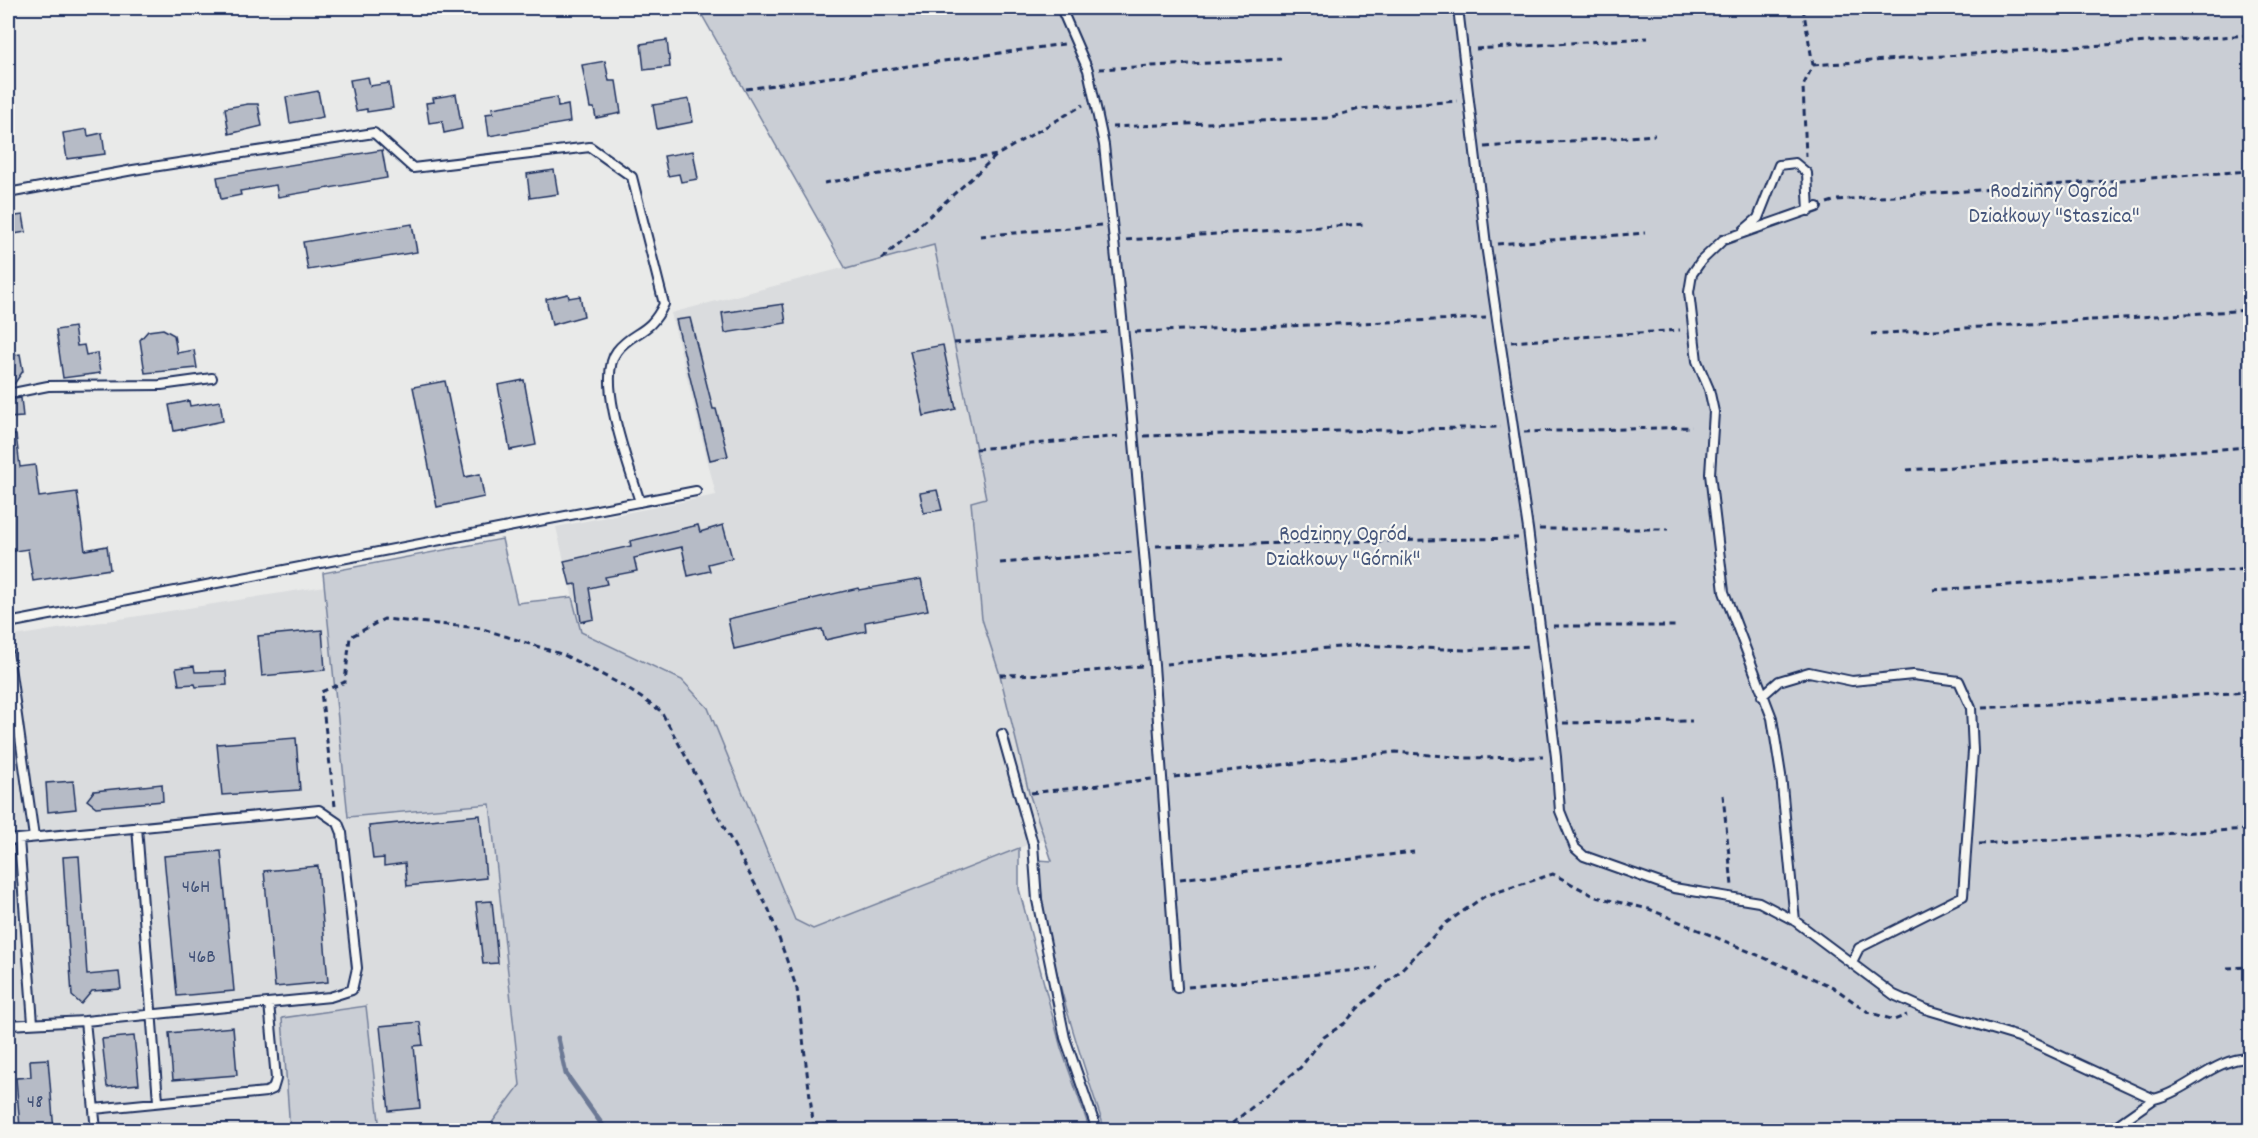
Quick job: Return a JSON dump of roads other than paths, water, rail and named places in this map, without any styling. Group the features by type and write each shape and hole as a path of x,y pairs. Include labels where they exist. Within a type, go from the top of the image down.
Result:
{"lane":[{"path":"1061,8 1088,70 1101,128 1144,549 1177,988"},
{"path":"1458,8 1486,245 1529,533 1556,757 1560,811 1575,848 1584,856 1674,888 1759,902 1795,921 1894,995 1925,1009 2022,1038 2154,1099"},
{"path":"8,193 134,170 374,133 413,168 590,147 632,177 664,304 657,320 619,348 611,359 609,382 622,442 640,502"},
{"path":"1740,232 1758,218 1779,165 1795,163 1807,173 1809,211"},
{"path":"1795,921 1781,775 1772,718 1724,592 1710,474 1714,412 1709,389 1697,361 1689,291 1692,274 1701,261 1723,240 1740,232 1817,207"},
{"path":"8,394 48,386 161,385 212,378"},
{"path":"8,623 696,491"},
{"path":"8,652 34,837"},
{"path":"1762,696 1779,681 1809,672 1852,681 1913,675 1936,676 1959,681 1971,708 1973,751 1963,896 1859,948 1852,962"},
{"path":"1002,734 1032,844 1037,900 1065,1038 1097,1131"},
{"path":"8,840 319,810 338,823 342,833 357,968 352,990 330,997 85,1021 8,1025"},
{"path":"137,827 158,1101"},
{"path":"19,839 33,1023"},
{"path":"94,1108 266,1092 273,1089 276,1079 269,1003"},
{"path":"85,1021 96,1131"},
{"path":"2110,1131 2154,1099 2173,1093 2215,1067 2250,1058"}],"waterway":[{"path":"558,1038 566,1074 606,1130"}],"park label":[{"name":"Rodzinny Ogród Działkowy \"Staszica\"","path":"2054,204"},
{"name":"Rodzinny Ogród Działkowy \"Górnik\"","path":"1343,548"}]}
